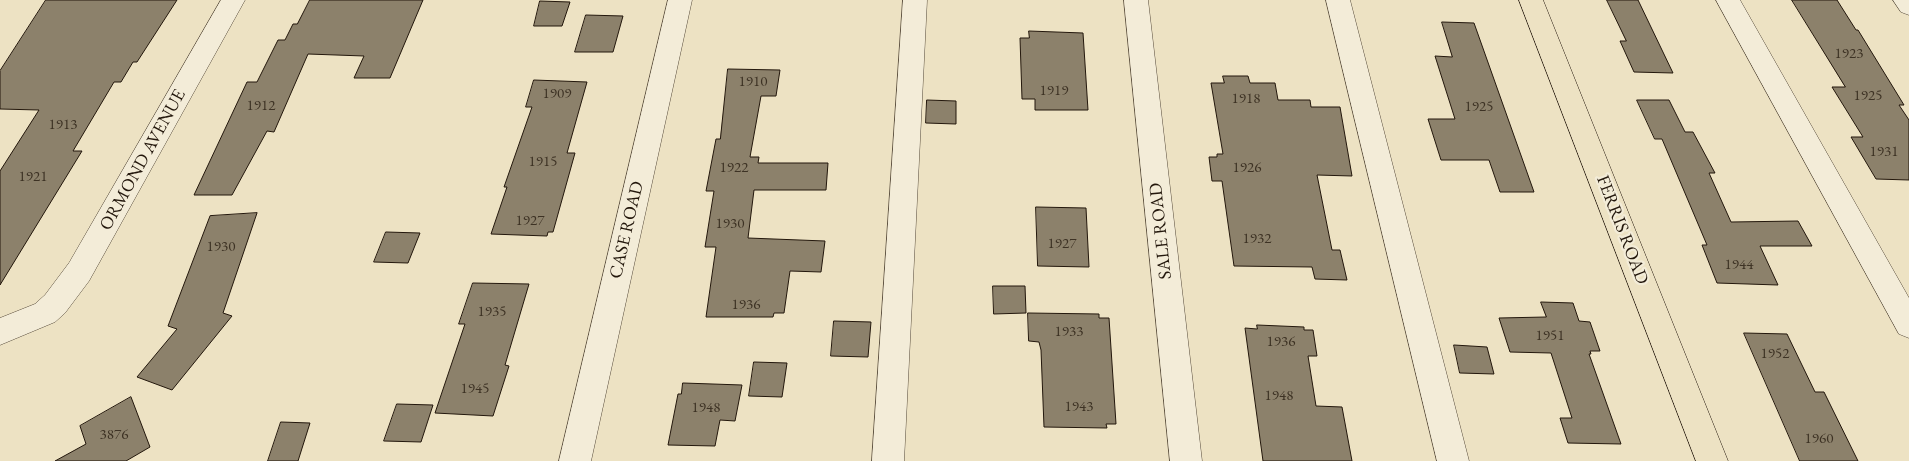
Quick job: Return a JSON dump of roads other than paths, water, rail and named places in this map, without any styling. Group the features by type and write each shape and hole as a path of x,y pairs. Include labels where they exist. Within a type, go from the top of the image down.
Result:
{"main road":[{"name":"FERRIS ROAD","path":"1531,0 1712,461"}],"street":[{"name":"ORMOND AVENUE","path":"0,332 45,314 79,272 232,0"},
{"name":"CASE ROAD","path":"575,461 680,0"},
{"path":"888,461 915,0"},
{"name":"SALE ROAD","path":"1136,0 1186,461"},
{"path":"1338,0 1453,461"},
{"path":"1728,0 1909,325"},
{"path":"1905,0 1909,6"}]}
